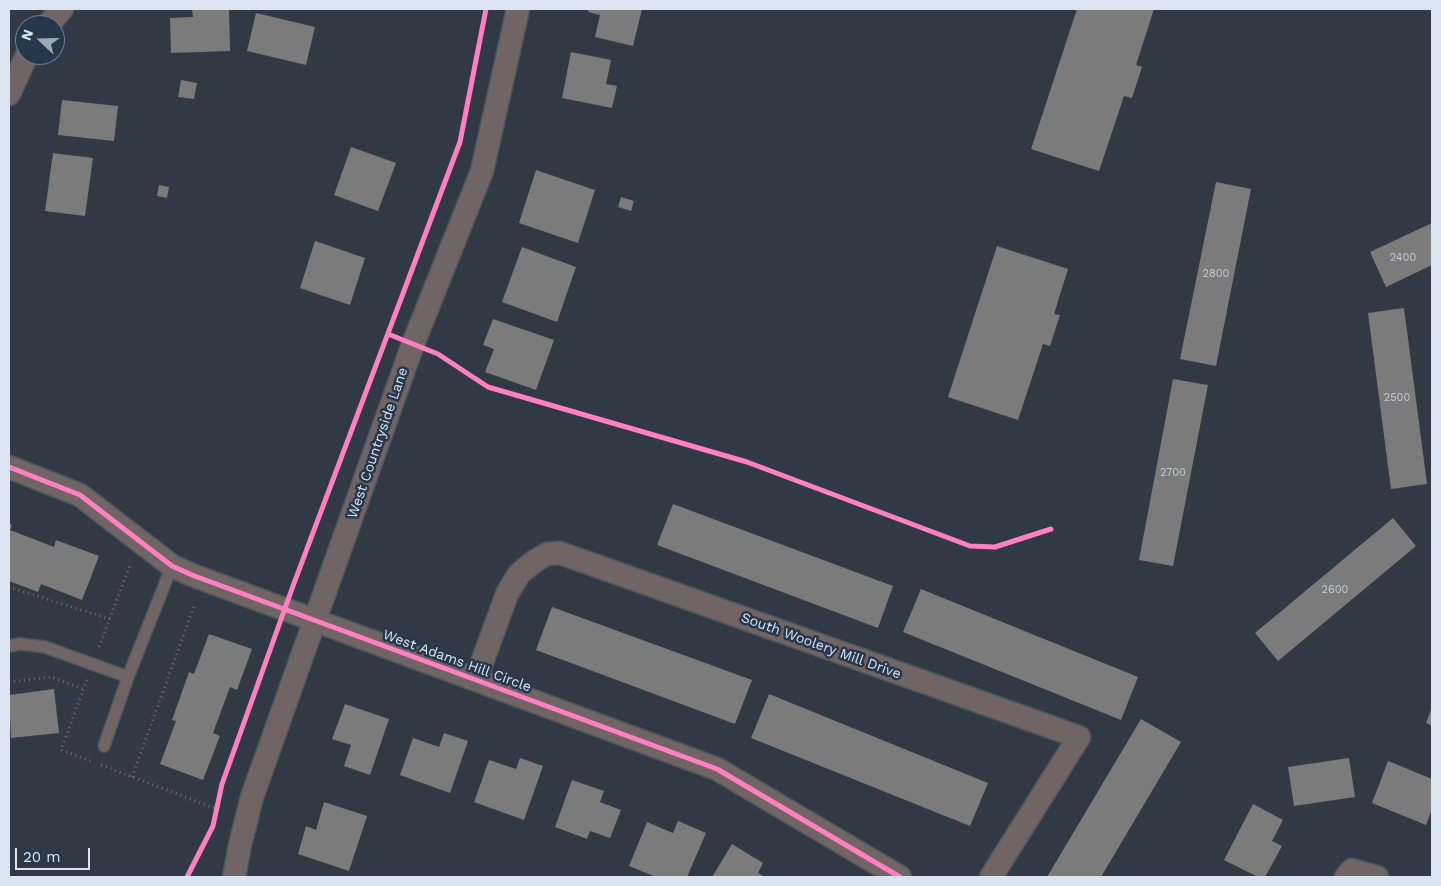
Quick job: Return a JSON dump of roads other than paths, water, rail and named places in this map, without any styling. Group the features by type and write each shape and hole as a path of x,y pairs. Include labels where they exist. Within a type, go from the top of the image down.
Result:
{"street":[{"name":"West Countryside Lane","path":"234,877 252,798 413,344 482,171 518,9"},
{"path":"9,94 22,65"},
{"name":"West Adams Hill Circle","path":"9,468 80,495 172,566 717,769 900,877"},
{"name":"South Woolery Mill Drive","path":"476,679 507,594 519,574 534,561 547,554 560,553 1079,737 990,877"},
{"path":"1346,877 1352,870 1377,877"}],"lane":[{"path":"104,746 128,677 172,566"},
{"path":"9,646 20,644 45,647 128,677"}]}
